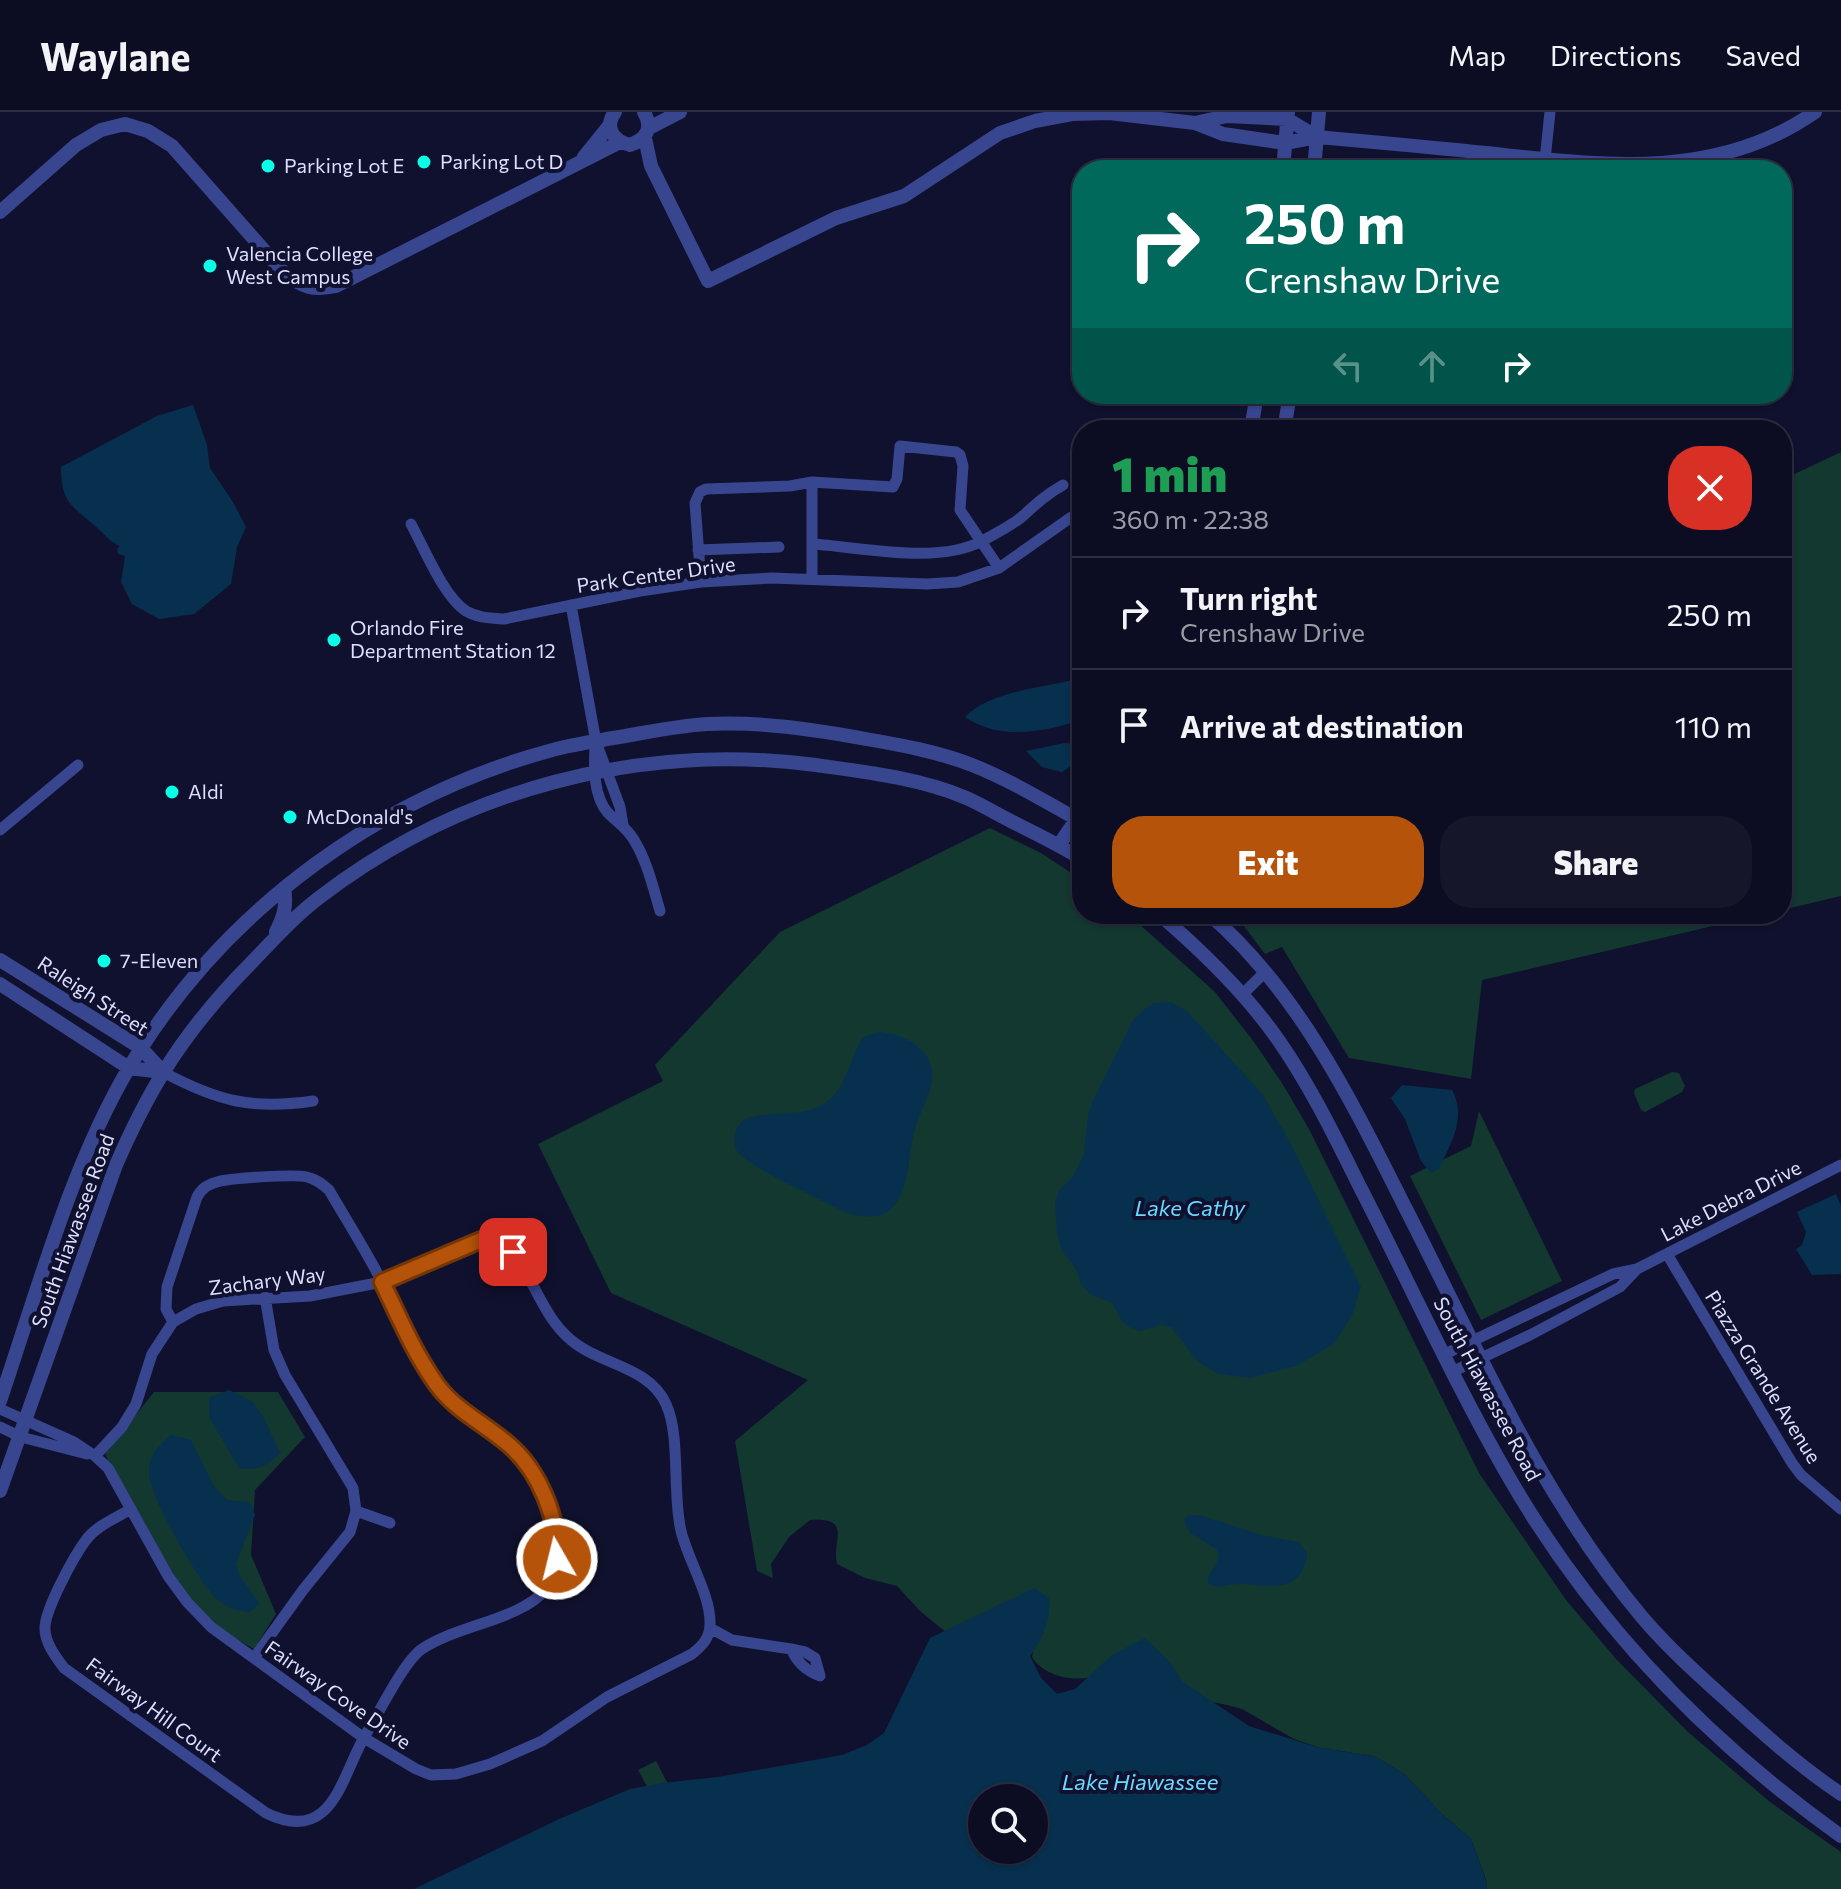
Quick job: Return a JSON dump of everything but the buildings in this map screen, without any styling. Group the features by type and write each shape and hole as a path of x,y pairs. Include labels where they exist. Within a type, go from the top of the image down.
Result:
{"street":[{"path":"644,112 651,166 708,281 836,218 904,196 1000,133 1035,121 1072,114 1109,113 1195,123 1223,134 1285,143 1317,137 1545,160 1550,112"},
{"path":"0,212 76,145 101,130 125,124 148,131 172,146 284,273 303,288 320,290 336,286 647,133 680,112"},
{"path":"1315,160 1319,112"},
{"path":"1697,160 1744,148 1780,133 1815,112"},
{"path":"1195,123 1227,116 1288,116 1317,137"},
{"path":"1284,160 1288,116"},
{"path":"612,119 613,135 651,166"},
{"path":"575,166 612,119"},
{"path":"701,582 695,503 700,492 706,489 790,486 812,482 893,487 897,479 900,446 960,455 963,466 960,510 999,568"},
{"path":"812,482 812,579"},
{"path":"812,544 945,552 981,542 1024,516 1036,502 1063,485"},
{"name":"Park Center Drive","path":"411,524 453,598 466,610 484,618 504,619 701,582 772,578 927,584 958,582 999,568 1072,519"},
{"path":"698,550 779,547"},
{"path":"571,605 607,811 623,825 642,853 660,911"},
{"name":"South Hiawassee Road","path":"0,1401 70,1196 107,1107 141,1048 210,959 284,888 355,837 426,798 507,764 551,750 707,724 764,725 837,733 971,764 1072,813"},
{"name":"South Hiawassee Road","path":"0,1491 116,1165 136,1120 163,1072 228,986 317,899 363,866 457,814 557,780 600,771 730,758 853,770 910,781 964,796 1072,853"},
{"path":"0,830 78,765"},
{"path":"1059,845 1072,828"},
{"path":"270,943 284,917 287,901 284,888"},
{"name":"South Hiawassee Road","path":"1169,924 1242,995 1279,1040 1308,1087 1508,1476 1587,1594 1632,1651 1677,1699 1741,1759 1841,1836"},
{"name":"South Hiawassee Road","path":"1218,924 1264,973 1312,1034 1348,1094 1522,1437 1573,1523 1642,1617 1768,1738 1841,1794"},
{"name":"Raleigh Street","path":"0,960 141,1048 163,1072"},
{"path":"1242,995 1264,973"},
{"name":"Raleigh Street","path":"0,984 129,1068 163,1072"},
{"path":"163,1072 199,1092 228,1101 275,1104 313,1101"},
{"name":"Lake Debra Drive","path":"1445,1354 1613,1274 1637,1269 1841,1165"},
{"name":"Fairway Hill Court","path":"131,1509 99,1528 86,1540 47,1610 44,1631 53,1652 64,1668 266,1813 283,1821 309,1820 332,1805 344,1786 364,1738 401,1672 421,1650 450,1634 527,1605 547,1588 557,1566 558,1540 530,1467 509,1444 465,1412 439,1388 413,1347 382,1282 329,1190 319,1182 305,1176 220,1180 203,1187 167,1287 166,1309 173,1322"},
{"name":"Zachary Way","path":"173,1322 196,1309 223,1301 310,1296 382,1282 481,1240 497,1237 510,1247 557,1328 574,1343 636,1373 654,1387 665,1402 672,1424 676,1503 681,1530 709,1611 710,1628"},
{"name":"Piazza Grande Avenue","path":"1667,1254 1792,1463 1801,1475 1841,1509"},
{"name":"Lake Debra Drive","path":"1454,1371 1620,1287 1637,1269"},
{"path":"254,1658 350,1532 356,1511 353,1488 285,1375 274,1350 265,1297"},
{"path":"1561,1298 1569,1315"},
{"path":"0,1427 21,1437 95,1456 122,1427 136,1404 152,1354 173,1322"},
{"name":"Fairway Cove Drive","path":"0,1409 74,1442 108,1468 168,1576 211,1627 364,1738 411,1768 431,1775 456,1774 490,1764 542,1741 607,1697 692,1654 704,1644 710,1628"},
{"path":"356,1511 390,1523"},
{"path":"710,1628 732,1640 791,1649"}],"green space":[{"path":"1841,452 1841,896 1792,908 1792,475"},
{"path":"990,828 1041,853 1072,873 1072,924 1139,924 1215,992 1254,1042 1309,1129 1479,1473 1566,1600 1617,1660 1688,1732 1770,1802 1841,1852 1841,1889 1487,1889 1471,1839 1404,1774 1374,1756 1320,1748 1294,1739 1242,1709 1227,1705 1091,1677 1075,1679 1058,1676 1032,1657 1034,1646 958,1642 920,1611 897,1586 865,1578 837,1564 838,1532 832,1522 810,1520 789,1537 771,1564 773,1578 757,1571 735,1441 808,1380 611,1293 538,1144 663,1081 655,1065 780,932"},
{"path":"1242,924 1721,924 1482,980 1471,1079 1349,1058 1282,947 1265,954"},
{"path":"1672,1072 1679,1073 1685,1086 1682,1092 1645,1112 1641,1110 1635,1089"},
{"path":"1479,1111 1562,1281 1481,1320 1410,1176 1471,1146"},
{"path":"154,1392 278,1392 305,1437 255,1490 251,1555 276,1614 254,1649 206,1622 162,1566 120,1480 131,1522 105,1453"},
{"path":"656,1761 668,1784 650,1792 638,1770"}],"water":[{"path":"193,405 207,445 210,468 246,527 237,547 231,584 194,614 159,619 132,604 121,582 125,556 118,554 120,546 109,540 69,502 63,488 61,467 157,416"},
{"path":"1072,680 1072,722 1037,731 1007,732 978,725 965,717 988,701"},
{"path":"1072,744 1072,765 1062,772 1042,767 1026,751"},
{"name":"Lake Cathy","path":"1171,1002 1187,1011 1263,1095 1291,1144 1361,1287 1352,1315 1335,1343 1298,1365 1251,1378 1219,1374 1198,1362 1171,1327 1161,1325 1140,1331 1129,1327 1112,1303 1090,1294 1082,1286 1076,1269 1062,1251 1055,1203 1059,1191 1074,1175 1084,1154 1088,1115 1094,1098 1132,1022 1154,1003"},
{"path":"879,1032 900,1036 918,1047 930,1063 932,1073 931,1085 914,1132 902,1193 891,1209 877,1216 849,1214 771,1175 737,1151 735,1133 746,1119 810,1110 828,1101 844,1080 863,1037"},
{"path":"1402,1085 1452,1090 1456,1100 1456,1130 1439,1169 1431,1173 1421,1161 1405,1119 1391,1098"},
{"path":"1836,1194 1841,1206 1841,1274 1812,1275 1796,1249 1802,1245 1806,1232 1797,1212"},
{"path":"229,1390 253,1402 263,1416 280,1453 271,1462 257,1468 239,1468 209,1417 209,1398"},
{"path":"170,1435 191,1440 214,1486 227,1500 249,1502 255,1515 236,1564 240,1576 259,1603 250,1612 230,1607 212,1594 164,1516 149,1472 155,1451"},
{"path":"1189,1515 1299,1542 1307,1553 1304,1566 1299,1575 1284,1585 1210,1585 1207,1579 1219,1558 1217,1550 1189,1532 1184,1519"},
{"name":"Lake Hiawassee","path":"1034,1588 1049,1598 1049,1614 1039,1643 1030,1656 1041,1678 1057,1694 1075,1689 1112,1655 1145,1638 1170,1662 1183,1682 1249,1726 1320,1748 1374,1756 1404,1774 1471,1839 1487,1889 414,1889 557,1820 630,1789 842,1755 867,1745 884,1733 930,1638"}],"place":[{"name":"Parking Lot D","path":"424,162"},
{"name":"Parking Lot E","path":"268,166"},
{"name":"Valencia College West Campus","path":"210,266"},
{"name":"Orlando Fire Department Station 12","path":"334,640"},
{"name":"Aldi","path":"172,792"},
{"name":"McDonald's","path":"290,817"},
{"name":"7-Eleven","path":"104,961"}],"route":[{"path":"513,1252 497,1237 481,1240 382,1282 413,1347 439,1388 465,1412 509,1444 530,1467 558,1540 557,1559"}]}
